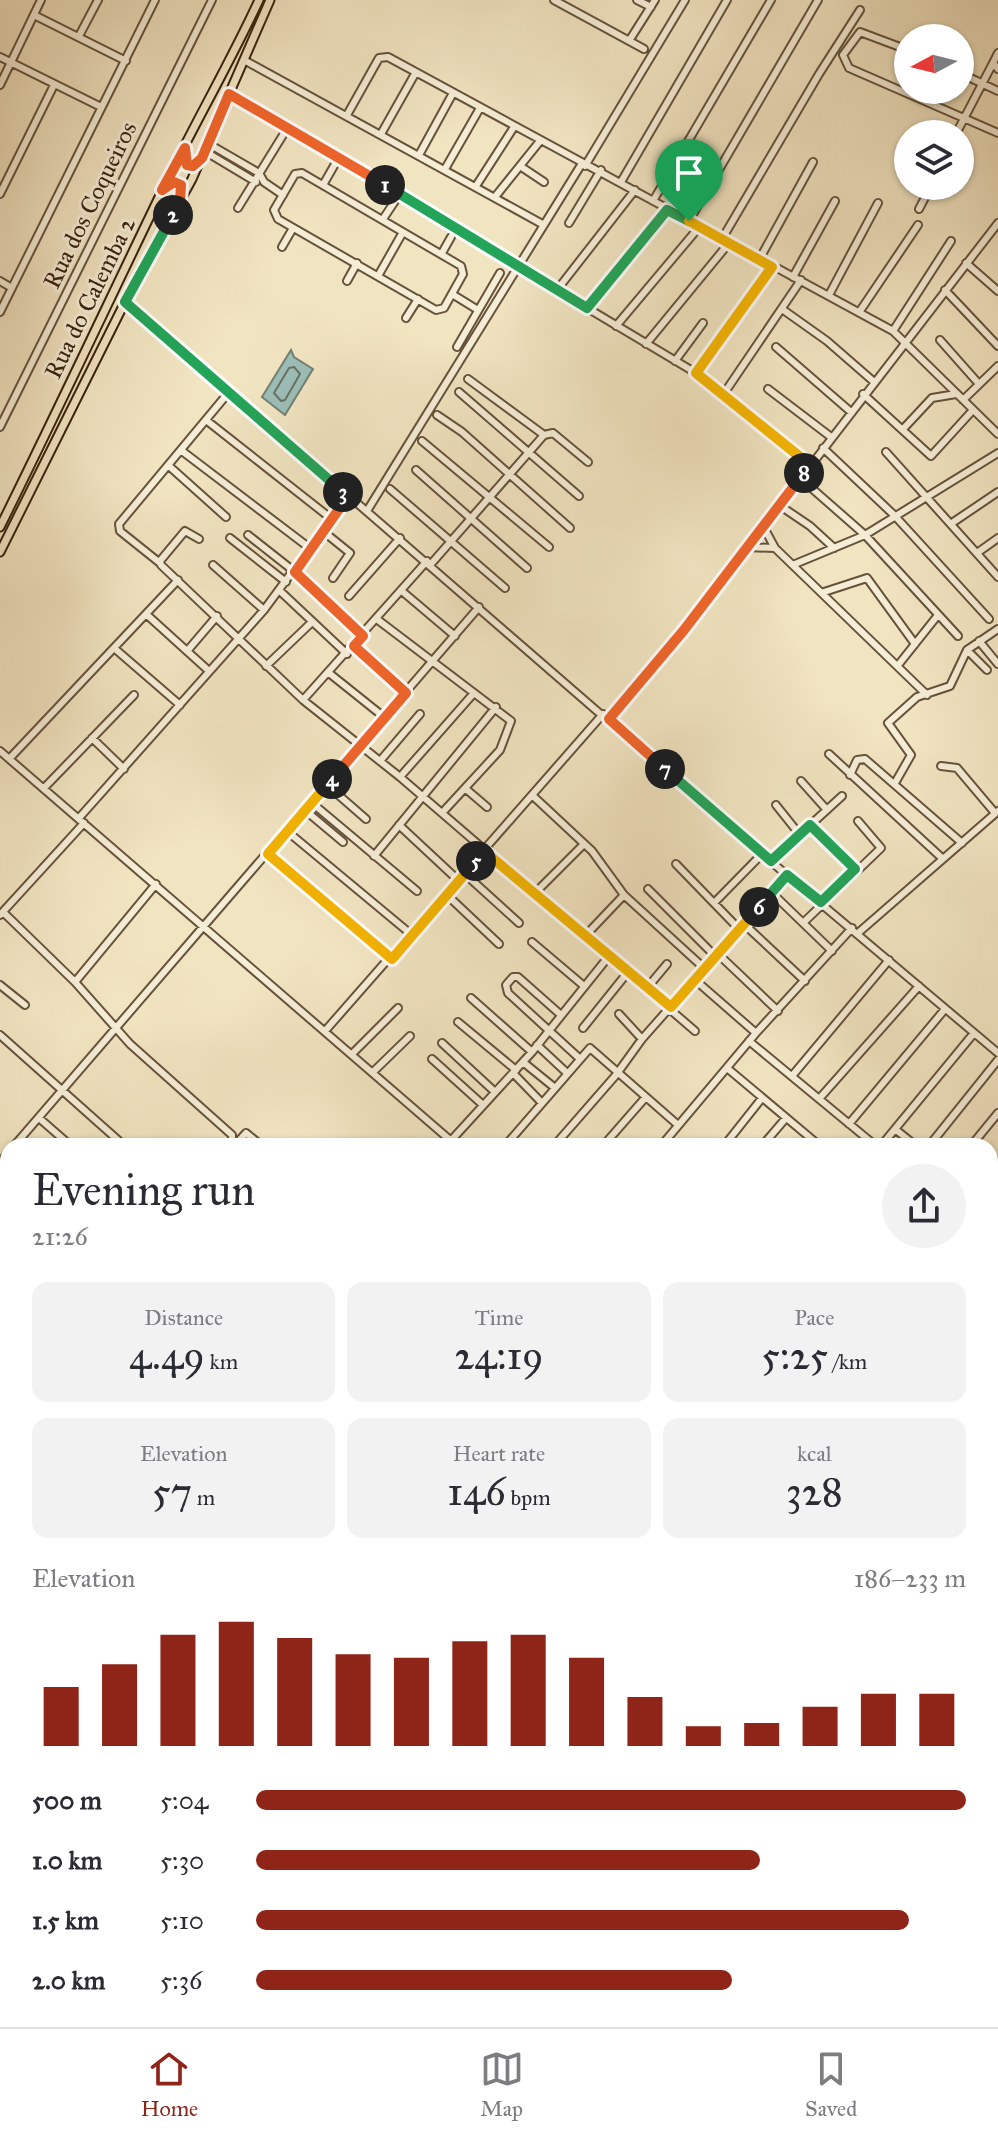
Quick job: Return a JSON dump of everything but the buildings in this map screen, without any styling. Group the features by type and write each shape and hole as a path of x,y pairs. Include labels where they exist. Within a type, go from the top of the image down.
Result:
{"main road":[{"name":"Rua do Calemba 2","path":"0,527 116,294 162,190 259,0"},
{"name":"Rua do Calemba 2","path":"0,552 125,302 206,151 270,0"},
{"path":"185,148 187,165 193,166 206,151"},
{"path":"162,190 169,184 178,183 182,188 180,201"}],"street":[{"path":"0,85 41,0"},
{"path":"79,36 98,0"},
{"path":"0,312 155,0"},
{"name":"Rua dos Coqueiros","path":"0,427 212,0"},
{"path":"554,0 568,3 644,49"},
{"path":"637,0 651,7"},
{"path":"629,41 655,0"},
{"path":"367,511 685,0"},
{"path":"621,182 727,0"},
{"path":"653,201 771,0"},
{"path":"689,221 818,0"},
{"path":"722,239 860,10"},
{"path":"34,15 126,61"},
{"path":"894,45 860,32 843,55 849,68 894,88"},
{"path":"964,118 981,83 995,66 998,53"},
{"path":"347,115 381,57 386,56 893,331 998,434"},
{"path":"0,57 101,107"},
{"path":"244,60 544,225"},
{"path":"381,134 416,72"},
{"path":"974,80 998,91"},
{"path":"0,194 54,85"},
{"path":"419,155 453,93"},
{"path":"229,94 696,373 810,465"},
{"path":"932,104 998,133"},
{"path":"445,169 480,108"},
{"path":"476,186 514,127"},
{"path":"238,208 283,135"},
{"path":"495,197 540,141"},
{"path":"206,151 259,173 264,182 283,195"},
{"path":"206,151 254,182 264,182"},
{"path":"759,260 813,162"},
{"path":"323,185 335,164"},
{"path":"520,166 544,182"},
{"path":"569,223 601,170"},
{"path":"298,173 323,185 442,253 463,270 441,310 275,215 283,195 298,173"},
{"path":"557,290 635,190"},
{"path":"919,209 924,200"},
{"path":"383,219 395,201"},
{"path":"723,395 782,309 835,201"},
{"path":"829,295 878,203"},
{"path":"587,308 667,210"},
{"path":"325,1031 684,630 873,381 998,223"},
{"path":"860,311 918,225"},
{"path":"616,326 700,226"},
{"path":"282,247 293,228"},
{"path":"378,276 403,232"},
{"path":"442,253 451,237"},
{"path":"893,331 951,241"},
{"path":"646,344 729,243"},
{"path":"347,281 357,263"},
{"path":"966,263 998,291"},
{"path":"696,373 772,267"},
{"path":"457,347 500,273"},
{"path":"0,281 12,288"},
{"path":"945,290 998,346"},
{"path":"452,294 478,310"},
{"path":"406,318 418,299"},
{"path":"125,302 762,854 998,1053"},
{"path":"782,309 827,341 873,381"},
{"path":"675,361 703,323"},
{"path":"940,340 979,384"},
{"path":"776,347 851,412"},
{"path":"963,400 998,366"},
{"path":"468,379 544,435"},
{"path":"768,389 831,437"},
{"path":"229,392 118,528 160,563 303,700 400,777 671,1007 695,1031"},
{"path":"459,392 579,496"},
{"path":"863,394 904,428 931,456 973,410"},
{"path":"904,428 935,396 956,394"},
{"path":"437,415 570,528"},
{"path":"206,420 333,520"},
{"path":"991,427 998,420"},
{"path":"303,700 451,542 544,435 553,433 588,462"},
{"path":"422,441 549,547"},
{"path":"823,448 894,515 989,619"},
{"path":"182,451 311,549"},
{"path":"886,452 998,577"},
{"path":"795,564 865,535 998,453"},
{"path":"169,466 226,517"},
{"path":"416,470 527,568"},
{"path":"800,478 865,535 958,636"},
{"path":"390,489 505,588"},
{"path":"952,523 998,492"},
{"path":"233,1138 117,1029 75,982 2,914 280,591 348,496"},
{"path":"779,505 810,526 834,548"},
{"path":"763,526 775,548 899,664 927,695"},
{"path":"160,563 187,530 199,539"},
{"path":"324,532 350,553 333,578"},
{"path":"248,535 295,572 363,636"},
{"path":"230,538 286,582"},
{"path":"349,596 400,538"},
{"path":"977,553 998,538"},
{"path":"746,547 775,548"},
{"path":"213,565 264,610"},
{"path":"824,592 867,578 915,644"},
{"path":"10,758 178,580"},
{"path":"280,591 347,654"},
{"path":"403,592 455,636"},
{"path":"21,1138 479,607"},
{"path":"146,614 209,671"},
{"path":"899,664 938,615"},
{"path":"188,650 217,616"},
{"path":"378,620 509,716 510,732 500,750 442,813"},
{"path":"266,666 312,622"},
{"path":"895,783 911,755 888,723 913,699 952,683 967,650 998,629"},
{"path":"979,641 998,664"},
{"path":"354,646 406,693"},
{"path":"114,648 180,705"},
{"path":"967,650 987,670"},
{"path":"329,673 384,717"},
{"path":"400,777 474,693"},
{"path":"45,787 134,695"},
{"path":"374,856 496,707"},
{"path":"380,761 420,714"},
{"path":"92,738 124,769"},
{"path":"0,751 445,1138"},
{"path":"829,754 943,859"},
{"path":"850,775 857,760 862,758 962,843"},
{"path":"667,1138 756,1033 832,951 996,812 957,768 941,766"},
{"path":"801,781 827,810"},
{"path":"327,785 366,819"},
{"path":"466,789 487,807"},
{"path":"533,796 584,844 624,895 704,968"},
{"path":"771,861 842,796"},
{"path":"312,803 417,891"},
{"path":"776,805 800,835"},
{"path":"306,811 343,842"},
{"path":"803,923 881,846 858,821"},
{"path":"399,825 459,881"},
{"path":"810,825 855,869"},
{"path":"288,832 412,935"},
{"path":"535,893 584,844"},
{"path":"268,854 392,959"},
{"path":"714,903 762,854"},
{"path":"676,864 714,903 805,981"},
{"path":"465,874 519,923"},
{"path":"561,1138 616,1075 642,1039 787,875"},
{"path":"75,982 156,884"},
{"path":"648,889 778,1011"},
{"path":"772,893 832,951"},
{"path":"447,895 499,944"},
{"path":"585,936 624,895"},
{"path":"532,942 584,986"},
{"path":"457,1138 532,1052 609,956"},
{"path":"792,1076 889,960"},
{"path":"647,988 667,964"},
{"path":"583,1028 628,972"},
{"path":"561,1015 518,977 513,977 506,985 507,992 579,1058"},
{"path":"694,979 756,1033"},
{"path":"0,985 25,1005"},
{"path":"819,1099 919,986"},
{"path":"471,998 532,1052"},
{"path":"352,1054 398,1008"},
{"path":"849,1124 945,1009"},
{"path":"619,1014 642,1039"},
{"path":"458,1022 514,1071 542,1103"},
{"path":"888,1138 974,1033"},
{"path":"0,1035 116,1138"},
{"path":"373,1072 410,1036"},
{"path":"749,1041 869,1138"},
{"path":"442,1043 495,1092"},
{"path":"537,1045 567,1073"},
{"path":"512,1138 579,1058 592,1049 616,1075 678,1125"},
{"path":"432,1059 483,1105"},
{"path":"935,1138 998,1060"},
{"path":"523,1062 555,1088"},
{"path":"727,1068 786,1118 804,1138"},
{"path":"610,1138 645,1098"},
{"path":"730,1138 762,1098"},
{"path":"978,1138 998,1113"},
{"path":"39,1118 62,1138"},
{"path":"769,1138 786,1118"},
{"path":"895,1129 906,1138"}],"water":[{"path":"291,350 294,357 313,369 285,415 262,397"}],"route":[{"path":"229,94 587,308 667,210 689,221 772,267 696,373 810,465 684,630 609,719 771,861 810,825 855,869 821,902 787,875 671,1007 485,852 392,959 268,854 406,693 354,646 363,636 295,572 348,496 125,302 180,201 180,184 174,182 162,190 185,148 185,164 190,167 202,158 229,94"}]}
